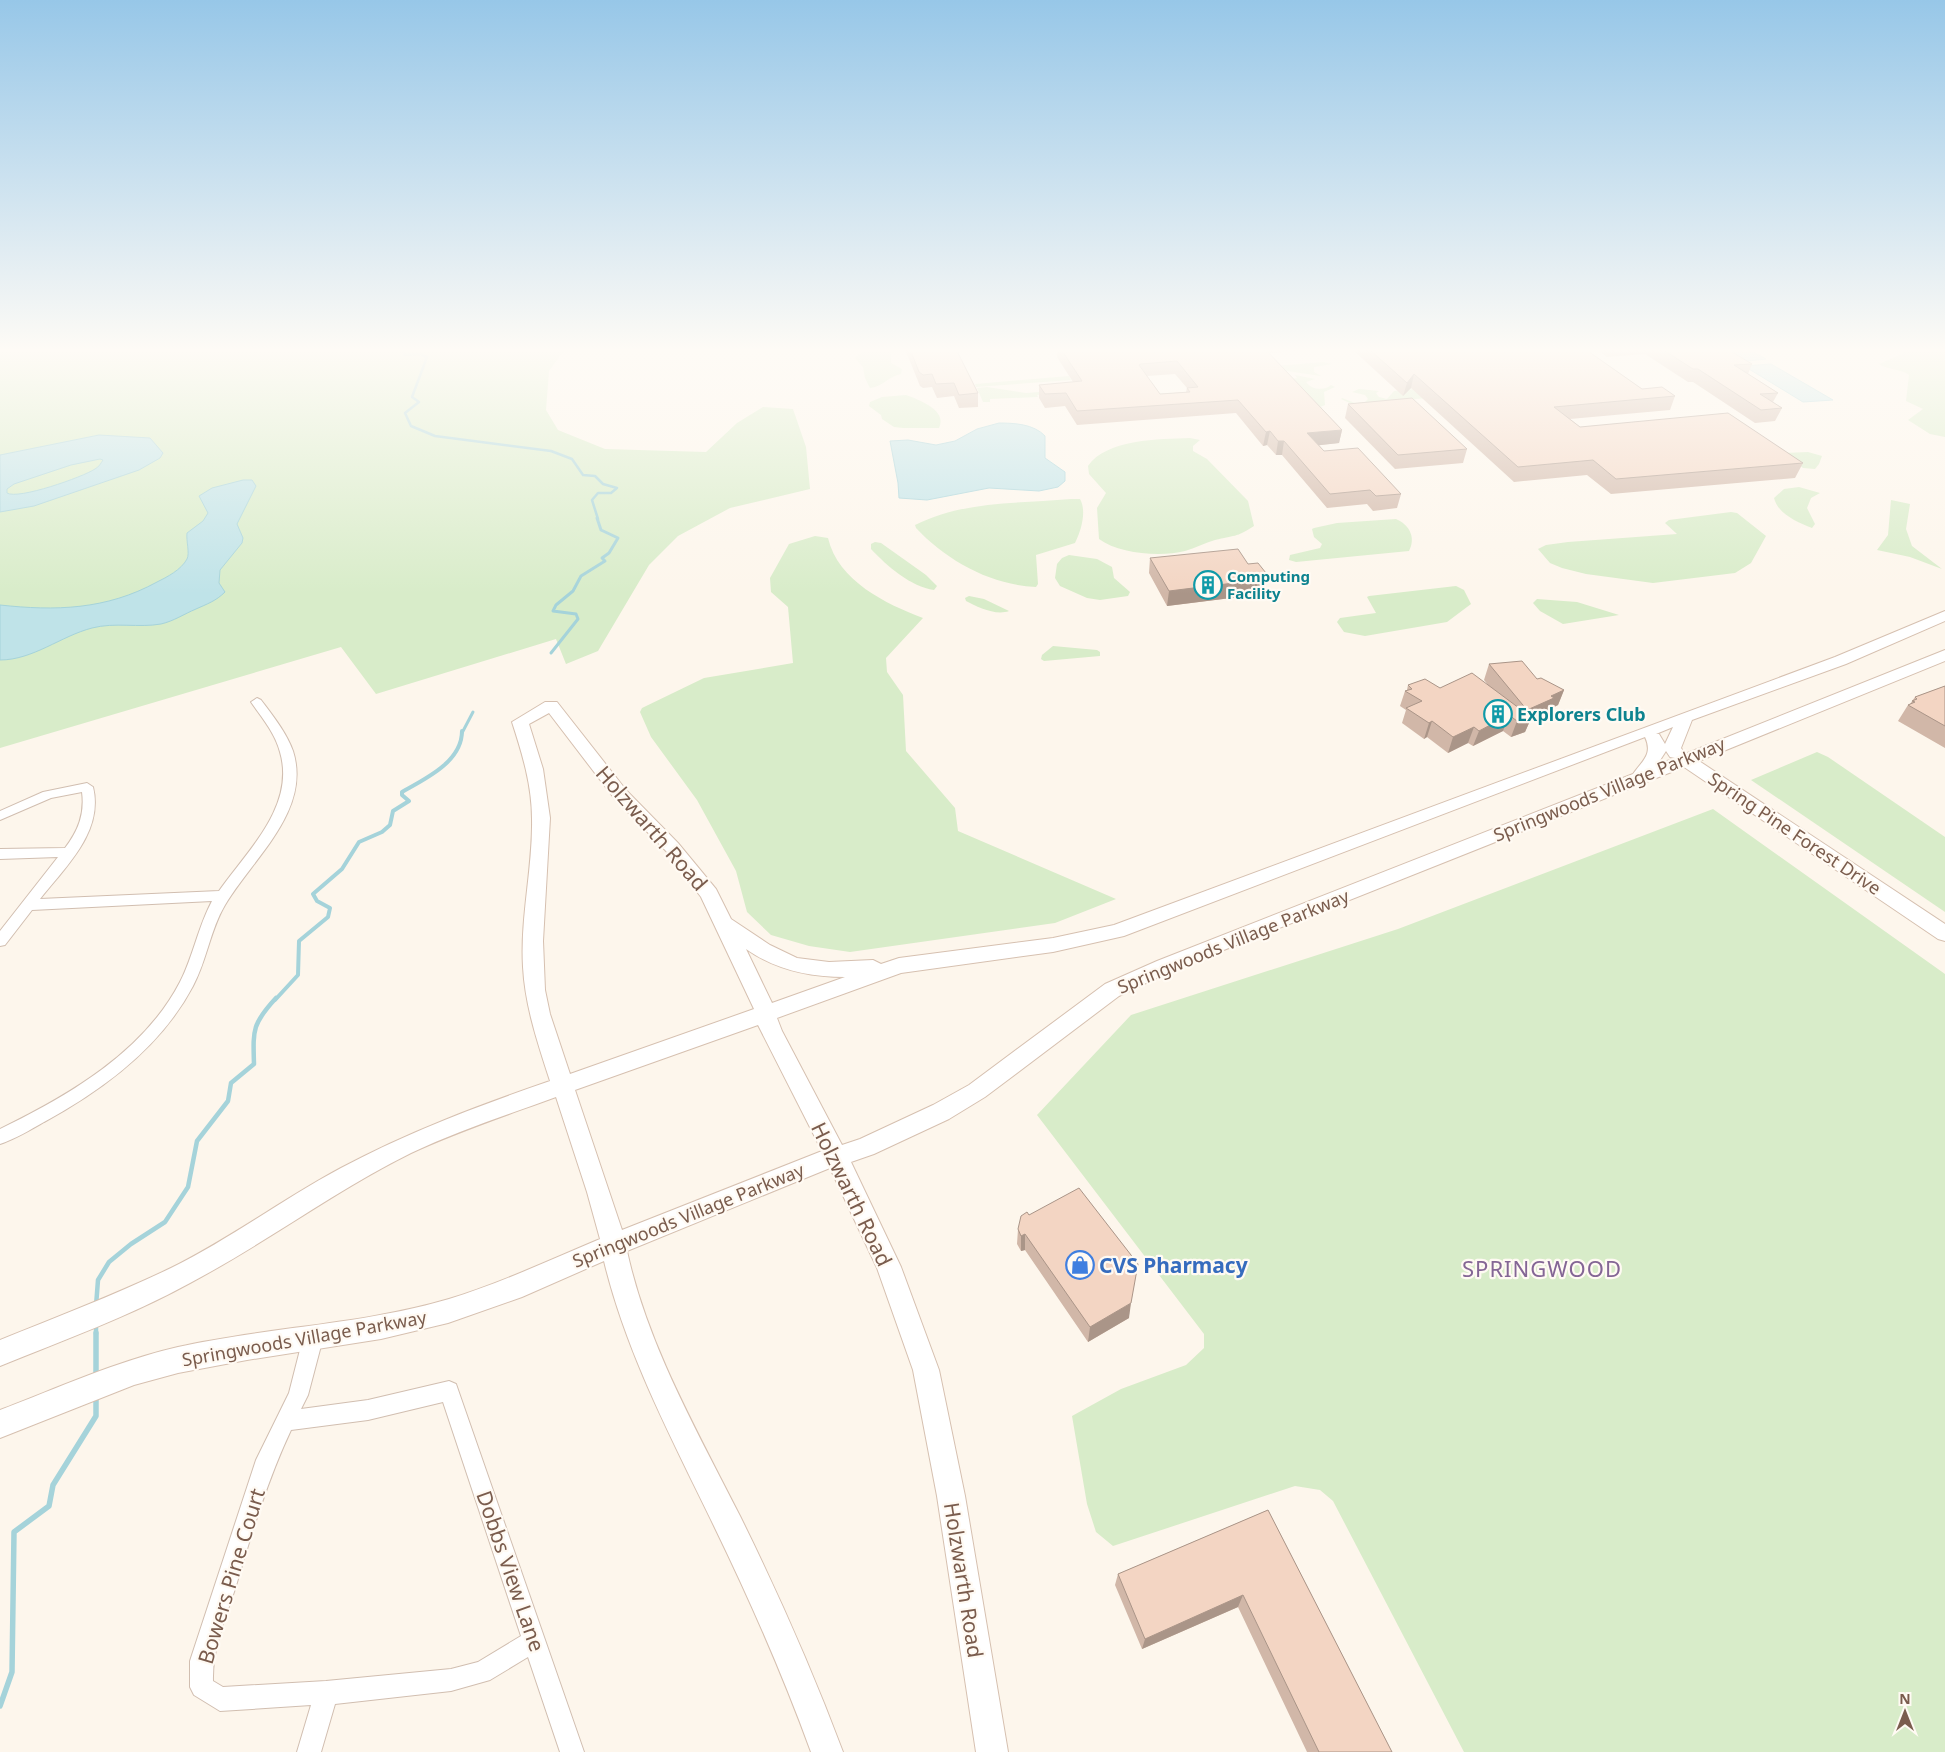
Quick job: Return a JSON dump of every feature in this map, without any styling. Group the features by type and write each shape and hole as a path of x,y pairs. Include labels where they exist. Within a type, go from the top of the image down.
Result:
{"main road":[{"name":"Springwoods Village Parkway","path":"11,1348 138,1296 182,1275 346,1176 404,1146 461,1122 899,966 1053,945 1117,931 1649,735 1685,717 1800,677 1913,631 1945,615"},
{"name":"Springwoods Village Parkway","path":"12,1419 134,1372 178,1360 381,1326 448,1310 513,1289 613,1245 807,1166 866,1147 941,1112 977,1091 1112,990 1164,966 1640,777 1680,756 1886,681 1945,655"},
{"name":"Holzwarth Road","path":"563,1085 539,1010 534,976 533,923 541,821 535,768 520,722 551,705 620,794 692,870 709,894 760,997 771,1031 836,1156 889,1267 926,1370 951,1496 992,1752"},
{"path":"1680,756 1672,748 1673,741 1685,717"},
{"path":"1640,777 1657,752 1658,745 1649,735"},
{"name":"Spring Pine Forest Drive","path":"1680,756 1945,934"},
{"path":"723,922 764,953 800,966 839,971 899,966"},
{"path":"563,1085 608,1220 618,1268 636,1320 664,1389 754,1578 804,1691 827,1752"}],"street":[{"path":"0,1137 83,1093 129,1057 164,1020 186,985 206,930 222,896 273,826 284,805 291,778 288,756 281,737 257,702"},
{"name":"Spring Pine Forest Drive","path":"1649,735 1680,756"},
{"path":"0,816 48,795 87,787 90,799 88,821 81,836 0,942"},
{"path":"0,854 70,852"},
{"path":"27,905 222,896"},
{"name":"Bowers Pine Court","path":"313,1338 298,1395 266,1460 201,1661 202,1687 220,1699 326,1692 451,1680 482,1672 535,1641"},
{"name":"Dobbs View Lane","path":"285,1421 336,1417 411,1402 449,1391 572,1752"},
{"path":"309,1752 326,1692"}],"green space":[{"path":"0,431 560,431 605,449 706,452 729,431 800,431 806,447 810,489 730,508 678,536 649,565 598,651 566,664 556,639 376,694 341,647 0,748"},
{"path":"1925,431 1945,431 1945,437 1930,434"},
{"path":"1190,438 1200,440 1193,446 1193,451 1207,459 1248,501 1254,526 1235,536 1215,540 1185,551 1164,554 1129,551 1107,544 1099,539 1097,508 1106,493 1089,474 1088,466 1096,457 1107,450 1134,442"},
{"path":"1808,452 1822,456 1815,469 1803,468 1784,453"},
{"path":"1799,487 1820,493 1811,498 1807,508 1815,524 1812,528 1784,513 1776,504 1774,498 1784,489"},
{"path":"1080,499 1083,509 1081,527 1077,538 1075,543 1036,555 1038,584 1036,587 1003,582 971,569 956,561 928,540 915,525 953,511 973,507"},
{"path":"1891,500 1910,504 1906,529 1912,546 1942,569 1910,557 1877,550 1888,535"},
{"path":"1731,512 1737,513 1766,536 1751,563 1735,573 1653,583 1586,574 1562,568 1550,563 1538,549 1546,545 1568,542 1677,534 1665,523 1669,520"},
{"path":"1396,519 1405,525 1410,532 1412,541 1409,551 1296,562 1289,560 1290,555 1320,548 1322,544 1314,537 1312,529 1314,528 1337,523"},
{"path":"815,536 828,538 833,553 842,567 865,589 894,606 923,618 886,658 887,672 903,695 906,751 955,808 958,831 1116,899 1055,923 850,952 809,946 771,935 747,912 736,871 697,800 651,737 640,712 642,708 704,678 793,663 788,607 771,592 770,578 789,544"},
{"path":"875,542 881,543 926,575 937,586 934,590 917,585 892,569 871,549 871,544"},
{"path":"1069,555 1097,559 1112,567 1114,578 1130,592 1128,596 1100,600 1087,598 1060,586 1055,578 1057,564 1062,558"},
{"path":"1456,586 1464,590 1471,604 1447,622 1365,636 1344,632 1337,622 1340,618 1376,613 1367,597 1369,596"},
{"path":"969,596 984,599 1009,611 993,612 981,608 966,601 965,598"},
{"path":"1537,599 1577,602 1619,615 1563,624 1540,611 1533,603"},
{"path":"1053,646 1097,650 1100,652 1100,656 1044,661 1041,659 1042,655"},
{"path":"1817,752 1828,757 1945,837 1945,912 1751,780"},
{"path":"1713,809 1945,974 1945,1752 1464,1752 1333,1501 1320,1490 1295,1486 1113,1546 1096,1532 1087,1504 1072,1416 1121,1389 1186,1365 1204,1348 1204,1334 1037,1115 1131,1015 1398,929"}],"water":[{"path":"974,431 1038,431 1045,436 1045,458 1065,472 1065,481 1058,487 1039,491 989,488 927,500 899,498 890,441 908,440 936,445 955,441"},
{"path":"99,435 150,438 163,453 160,458 139,470 34,506 0,512 0,455","holes":["103,460 95,469 65,482 37,491 7,493 7,489 14,484 71,465"]},
{"path":"243,480 252,480 256,486 237,524 243,538 242,543 220,570 219,583 225,592 218,598 166,623 153,625 109,625 92,628 24,656 0,660 0,605 41,608 80,606 119,598 161,580 181,567 187,559 187,533 203,521 208,513 199,496 212,488"}],"building":[{"path":"1265,431 1333,431 1307,433 1324,451 1358,448 1401,494 1376,496 1370,490 1330,494 1284,441 1278,441 1270,431"},
{"path":"1374,431 1447,431 1467,449 1398,455"},
{"path":"1477,431 1755,431 1803,463 1616,479 1593,460 1518,467"},
{"path":"1238,549 1248,564 1258,563 1266,573 1254,575 1258,580 1169,591 1150,558"},
{"path":"1522,661 1537,679 1541,678 1564,690 1551,696 1554,698 1527,710 1489,664"},
{"path":"1472,673 1531,717 1517,721 1509,715 1479,731 1474,727 1453,737 1432,721 1429,723 1406,708 1422,701 1405,691 1412,689 1408,685 1425,679 1440,688"},
{"path":"1945,686 1945,726 1908,705 1915,702 1912,701 1917,699 1915,697"},
{"name":"CVS Pharmacy","path":"1079,1188 1138,1264 1131,1303 1090,1327 1025,1234 1021,1236 1018,1229 1021,1216 1027,1212 1029,1215"},
{"path":"1268,1510 1392,1752 1319,1752 1243,1595 1145,1639 1118,1574"}],"waterway":[{"path":"422,431 435,436 551,451 572,459 583,475 595,476 603,484 617,488 611,493 598,493 592,500 598,519"},
{"path":"551,653 578,619 576,614 553,611 556,605 573,591 581,576 605,561 602,558 609,553 618,538 601,530 597,518"},
{"path":"462,733 473,712"},
{"path":"275,1000 298,975 299,941 328,917 330,908 317,901 313,894 342,869 359,842 382,832 390,825 393,811 409,801 402,795 402,792 431,775 449,760 456,752 462,731"},
{"path":"96,1306 98,1280 109,1262 131,1244 165,1222 188,1187 197,1141 228,1101 231,1083 254,1064 254,1035 258,1021 276,998"},
{"path":"96,1323 96,1376"},
{"path":"0,1706 12,1672 14,1532 49,1506 53,1485 96,1416 96,1395"}],"place":[{"name":"Computing Facility","path":"1208,585"},
{"name":"Explorers Club","path":"1498,714"},
{"name":"CVS Pharmacy","path":"1080,1265"}],"district":[{"name":"SPRINGWOOD","path":"1542,1268"}]}
